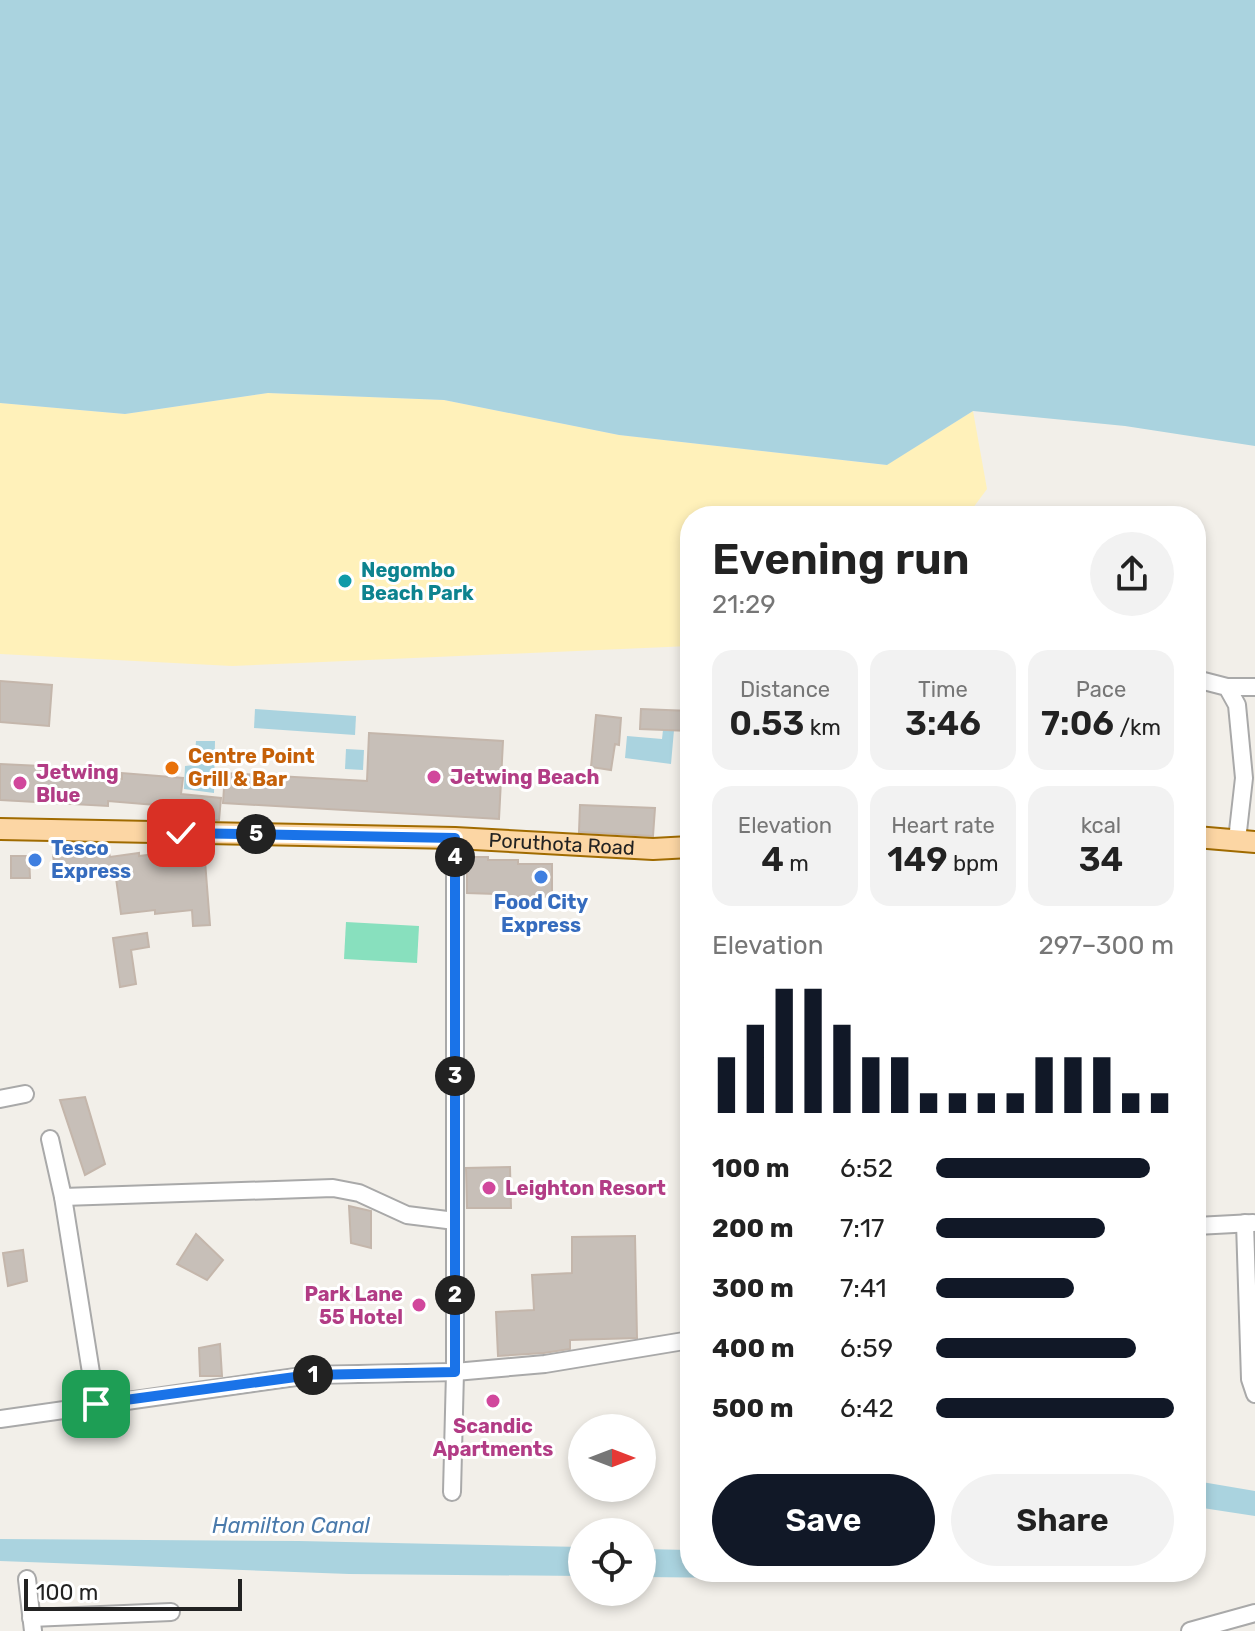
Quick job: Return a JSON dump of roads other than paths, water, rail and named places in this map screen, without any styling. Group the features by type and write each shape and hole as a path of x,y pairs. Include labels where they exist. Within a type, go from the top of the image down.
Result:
{"main road":[{"name":"Poruthota Road","path":"0,829 455,838 653,849 680,848"},
{"path":"1206,838 1246,841"}],"street":[{"path":"1206,682 1227,687 1255,687"},
{"path":"1227,687 1237,705 1246,841"},
{"path":"452,1492 455,1372 455,838"},
{"path":"0,1099 25,1094"},
{"path":"50,1139 63,1197 96,1404"},
{"path":"63,1197 333,1188 359,1193 407,1215 455,1221"},
{"path":"1206,1225 1250,1223 1250,1379 1255,1394"},
{"path":"0,1419 310,1375 455,1372 545,1364 680,1342"},
{"path":"27,1579 32,1625 171,1612"},
{"path":"1190,1631 1255,1613"}],"water":[{"path":"0,0 1255,0 1255,446 1125,426 973,411 887,465 619,435 444,400 268,393 125,414 0,403"},
{"path":"255,709 356,716 355,735 254,728"},
{"path":"663,730 674,730 671,764 625,758 627,736 662,739"},
{"path":"196,741 215,741 214,793 184,789 185,766 194,765"},
{"path":"346,749 364,750 363,770 345,769"},
{"path":"1206,1483 1255,1491 1255,1516 1206,1509"},
{"path":"0,1539 568,1547 568,1576 349,1574 0,1561"},
{"path":"656,1549 680,1550 680,1577 656,1577"}],"place":[{"name":"Negombo Beach Park","path":"345,581"},
{"name":"Centre Point Grill & Bar","path":"172,768"},
{"name":"Jetwing Beach","path":"434,777"},
{"name":"Jetwing Blue","path":"20,783"},
{"name":"Tesco Express","path":"35,860"},
{"name":"Food City Express","path":"541,877"},
{"name":"Leighton Resort","path":"489,1188"},
{"name":"Park Lane 55 Hotel","path":"419,1305"},
{"name":"Scandic Apartments","path":"493,1401"}],"water label":[{"name":"Hamilton Canal","path":"291,1525"}]}
